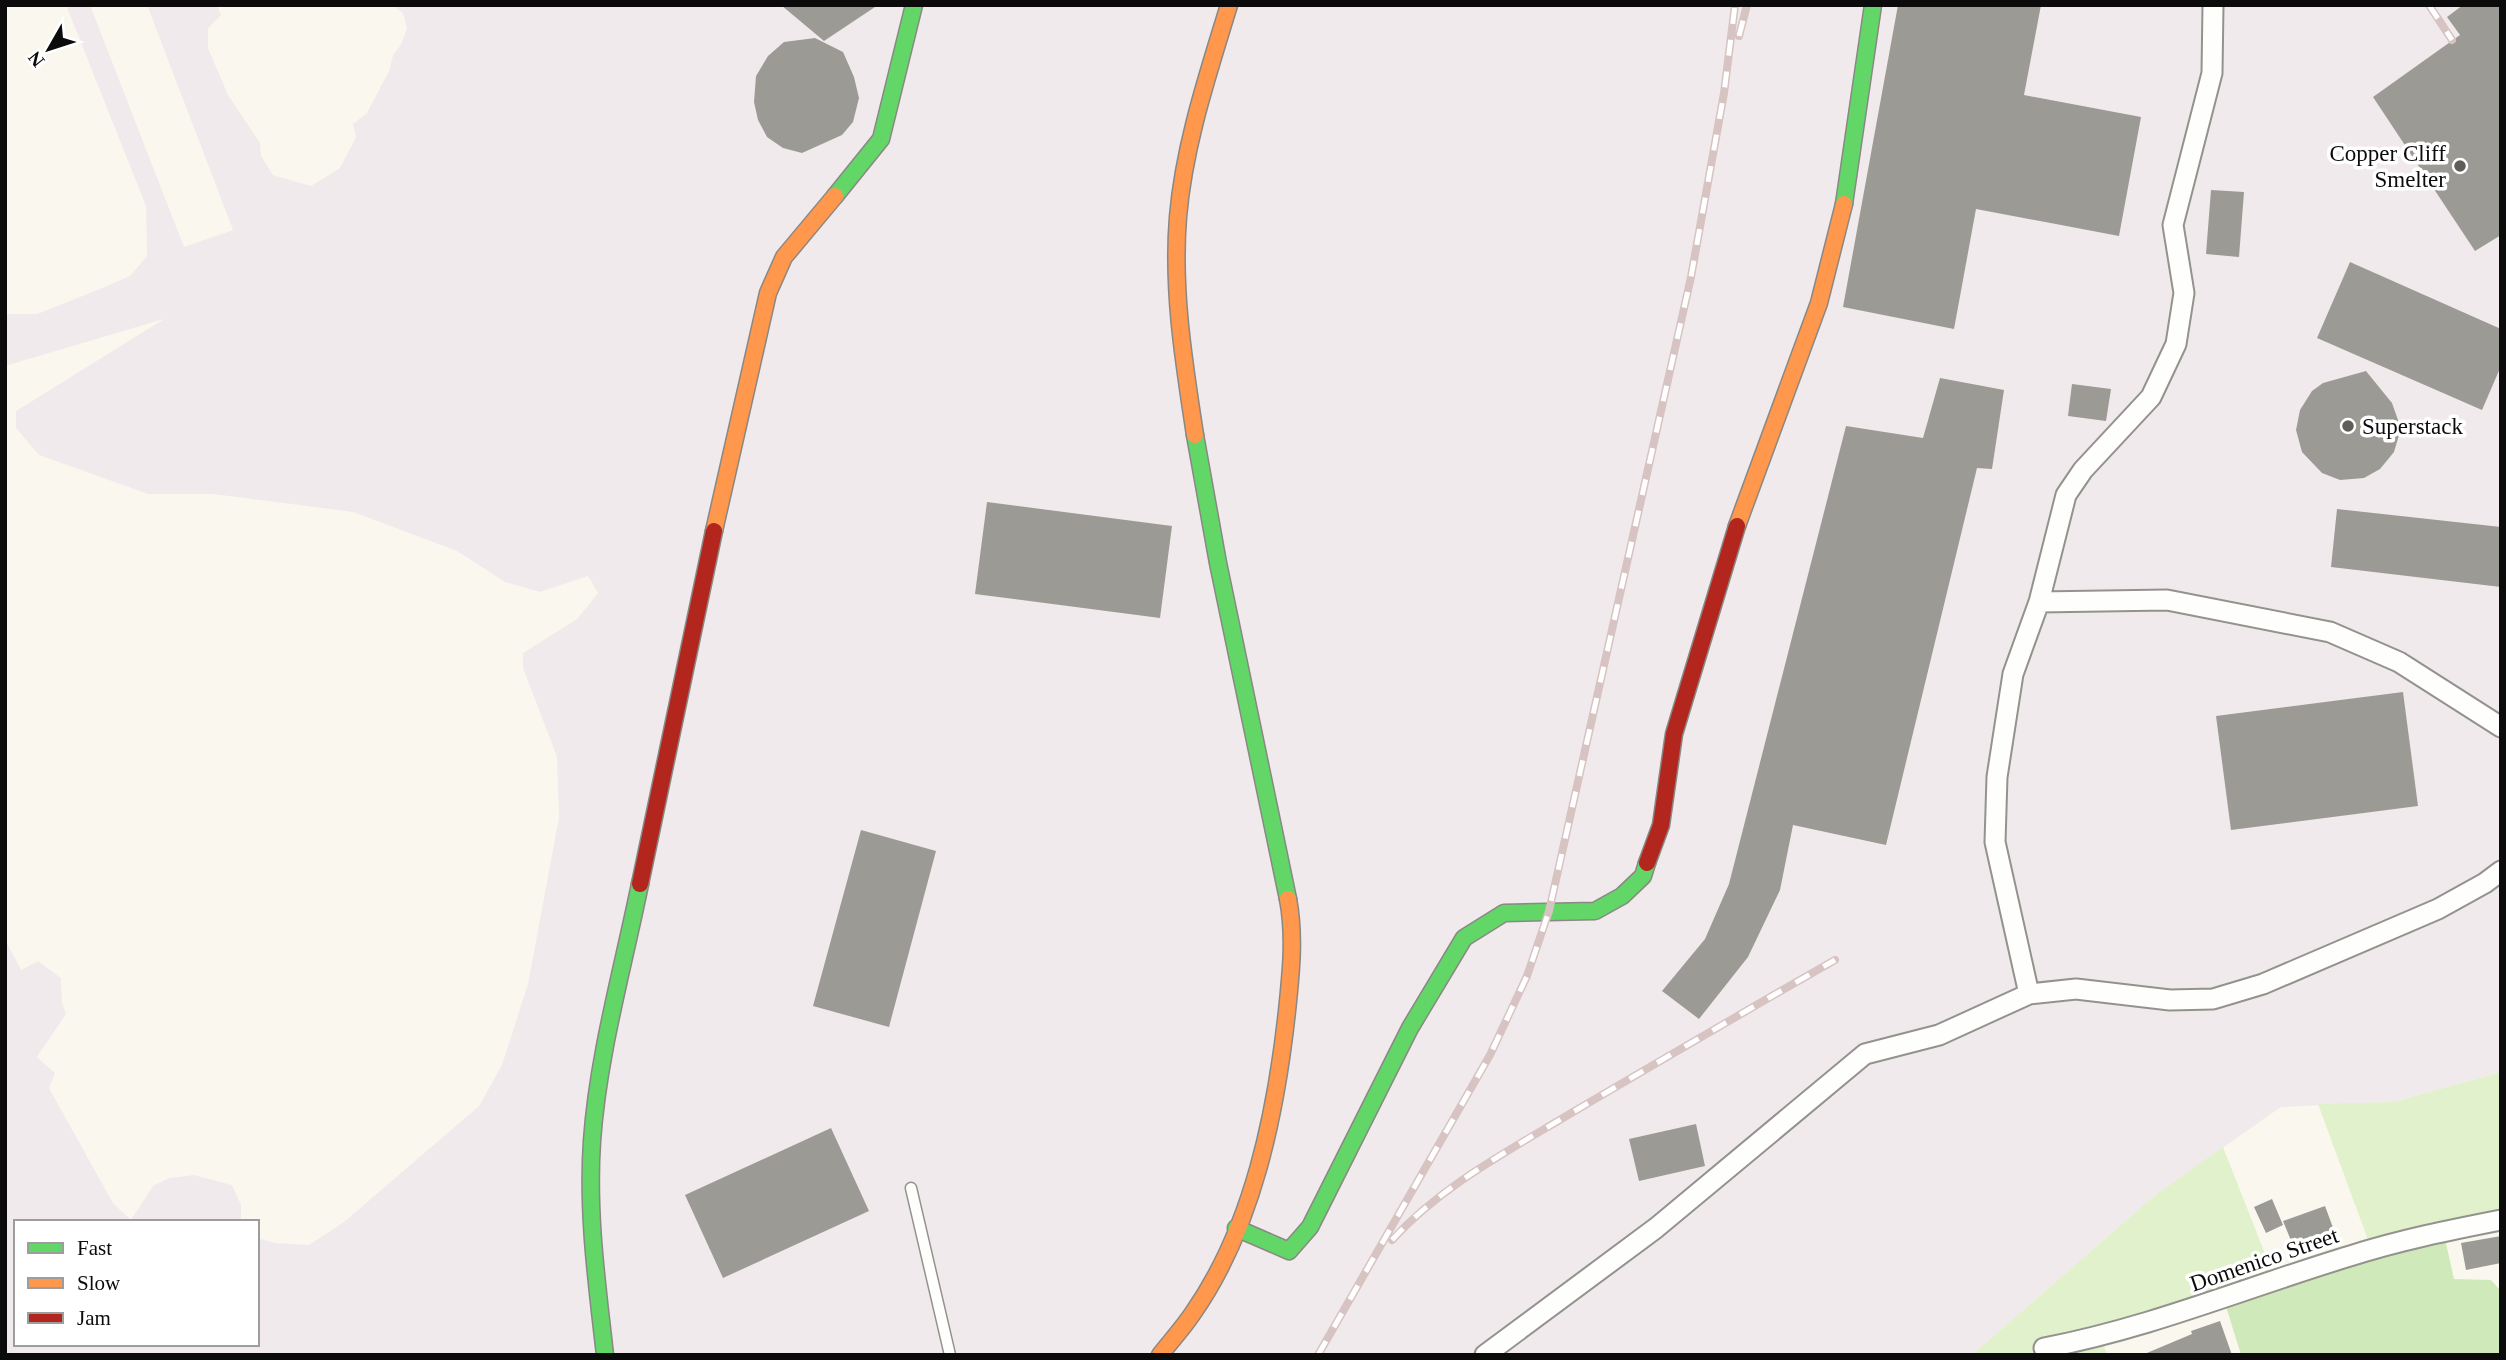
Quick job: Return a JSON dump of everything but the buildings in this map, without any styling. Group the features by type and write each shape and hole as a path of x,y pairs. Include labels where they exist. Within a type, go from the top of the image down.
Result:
{"street":[{"path":"605,1355 592,1235 592,1142 600,1076 765,306 784,257 810,223 853,178 881,139 914,5"},
{"path":"1160,1355 1180,1335 1225,1259 1259,1160 1279,1067 1291,992 1293,924 1207,508 1180,336 1176,265 1178,214 1191,147 1229,5"},
{"path":"1236,1228 1289,1251 1310,1227 1410,1028 1464,938 1504,913 1595,911 1622,896 1643,876 1661,825 1674,734 1741,511 1819,303 1844,203 1873,5"},
{"path":"2029,993 1995,842 1997,777 2013,674 2039,602 2047,561 2066,495 2083,470 2151,397 2176,344 2184,293 2173,225 2212,73 2213,5"},
{"path":"2039,602 2167,600 2330,632 2399,662 2501,727"},
{"path":"1485,1355 1656,1228 1866,1054 1939,1035 2029,993 2076,989 2170,1000 2213,999 2263,984 2438,909 2501,871"},
{"name":"Domenico Street","path":"2044,1348 2101,1337 2154,1322 2350,1256 2427,1235 2501,1220"}],"lane":[{"path":"911,1188 950,1355"}],"shaded area":[{"path":"66,5 90,5 184,247 233,230 147,5 217,5 221,15 208,28 208,48 228,95 260,143 261,156 273,175 311,186 340,168 356,137 353,124 367,113 389,71 393,55 402,43 407,28 403,13 392,5 2501,5 2501,1072 2393,1102 2281,1107 2154,1196 1972,1355 5,1355 5,939 21,970 38,961 61,978 62,1003 66,1014 37,1057 55,1073 49,1088 113,1203 131,1220 14,1220 14,1346 259,1346 259,1239 275,1243 309,1245 344,1222 479,1106 502,1065 528,984 559,817 557,757 523,668 523,653 577,619 598,593 588,576 540,592 505,582 457,551 353,512 213,494 148,494 39,455 16,428 16,411 164,319 5,366 5,314 37,314 130,276 147,256 146,206"},
{"path":"194,1175 232,1185 241,1205 241,1220 131,1220 153,1186 169,1178"}],"green space":[{"path":"2501,1072 2501,1218 2371,1248 2318,1104 2393,1102"},
{"path":"2223,1147 2275,1279 2101,1336 2107,1355 1972,1355 2154,1196"},
{"path":"2443,1230 2454,1279 2491,1280 2501,1291 2501,1355 2241,1355 2223,1297"}],"railway":[{"path":"1318,1355 1490,1055 1527,976 1549,911 1691,277 1724,93 1735,5"},
{"path":"1739,36 1747,5"},
{"path":"2429,5 2452,40"},
{"path":"1392,1240 1433,1202 1501,1155 1835,960"}],"traffic: fast":[{"path":"835,196 881,139 914,5"},
{"path":"1844,204 1873,5"},
{"path":"1195,435 1218,563 1288,899"},
{"path":"1236,1228 1289,1251 1310,1227 1410,1028 1464,938 1504,913 1595,911 1622,896 1643,876 1647,863"},
{"path":"605,1355 592,1222 592,1141 605,1044 640,884"}],"traffic: slow":[{"path":"1195,435 1178,299 1178,217 1191,136 1229,5"},
{"path":"714,531 768,293 784,257 835,196"},
{"path":"1737,526 1819,303 1844,204"},
{"path":"1160,1355 1189,1319 1214,1280 1246,1207 1258,1168 1276,1089 1287,1011 1292,941 1288,899"}],"traffic: jam":[{"path":"1647,863 1661,825 1674,734 1737,526"},
{"path":"640,884 714,531"}],"place":[{"name":"Copper Cliff Smelter","path":"2460,166"},
{"name":"Superstack","path":"2348,426"}]}
